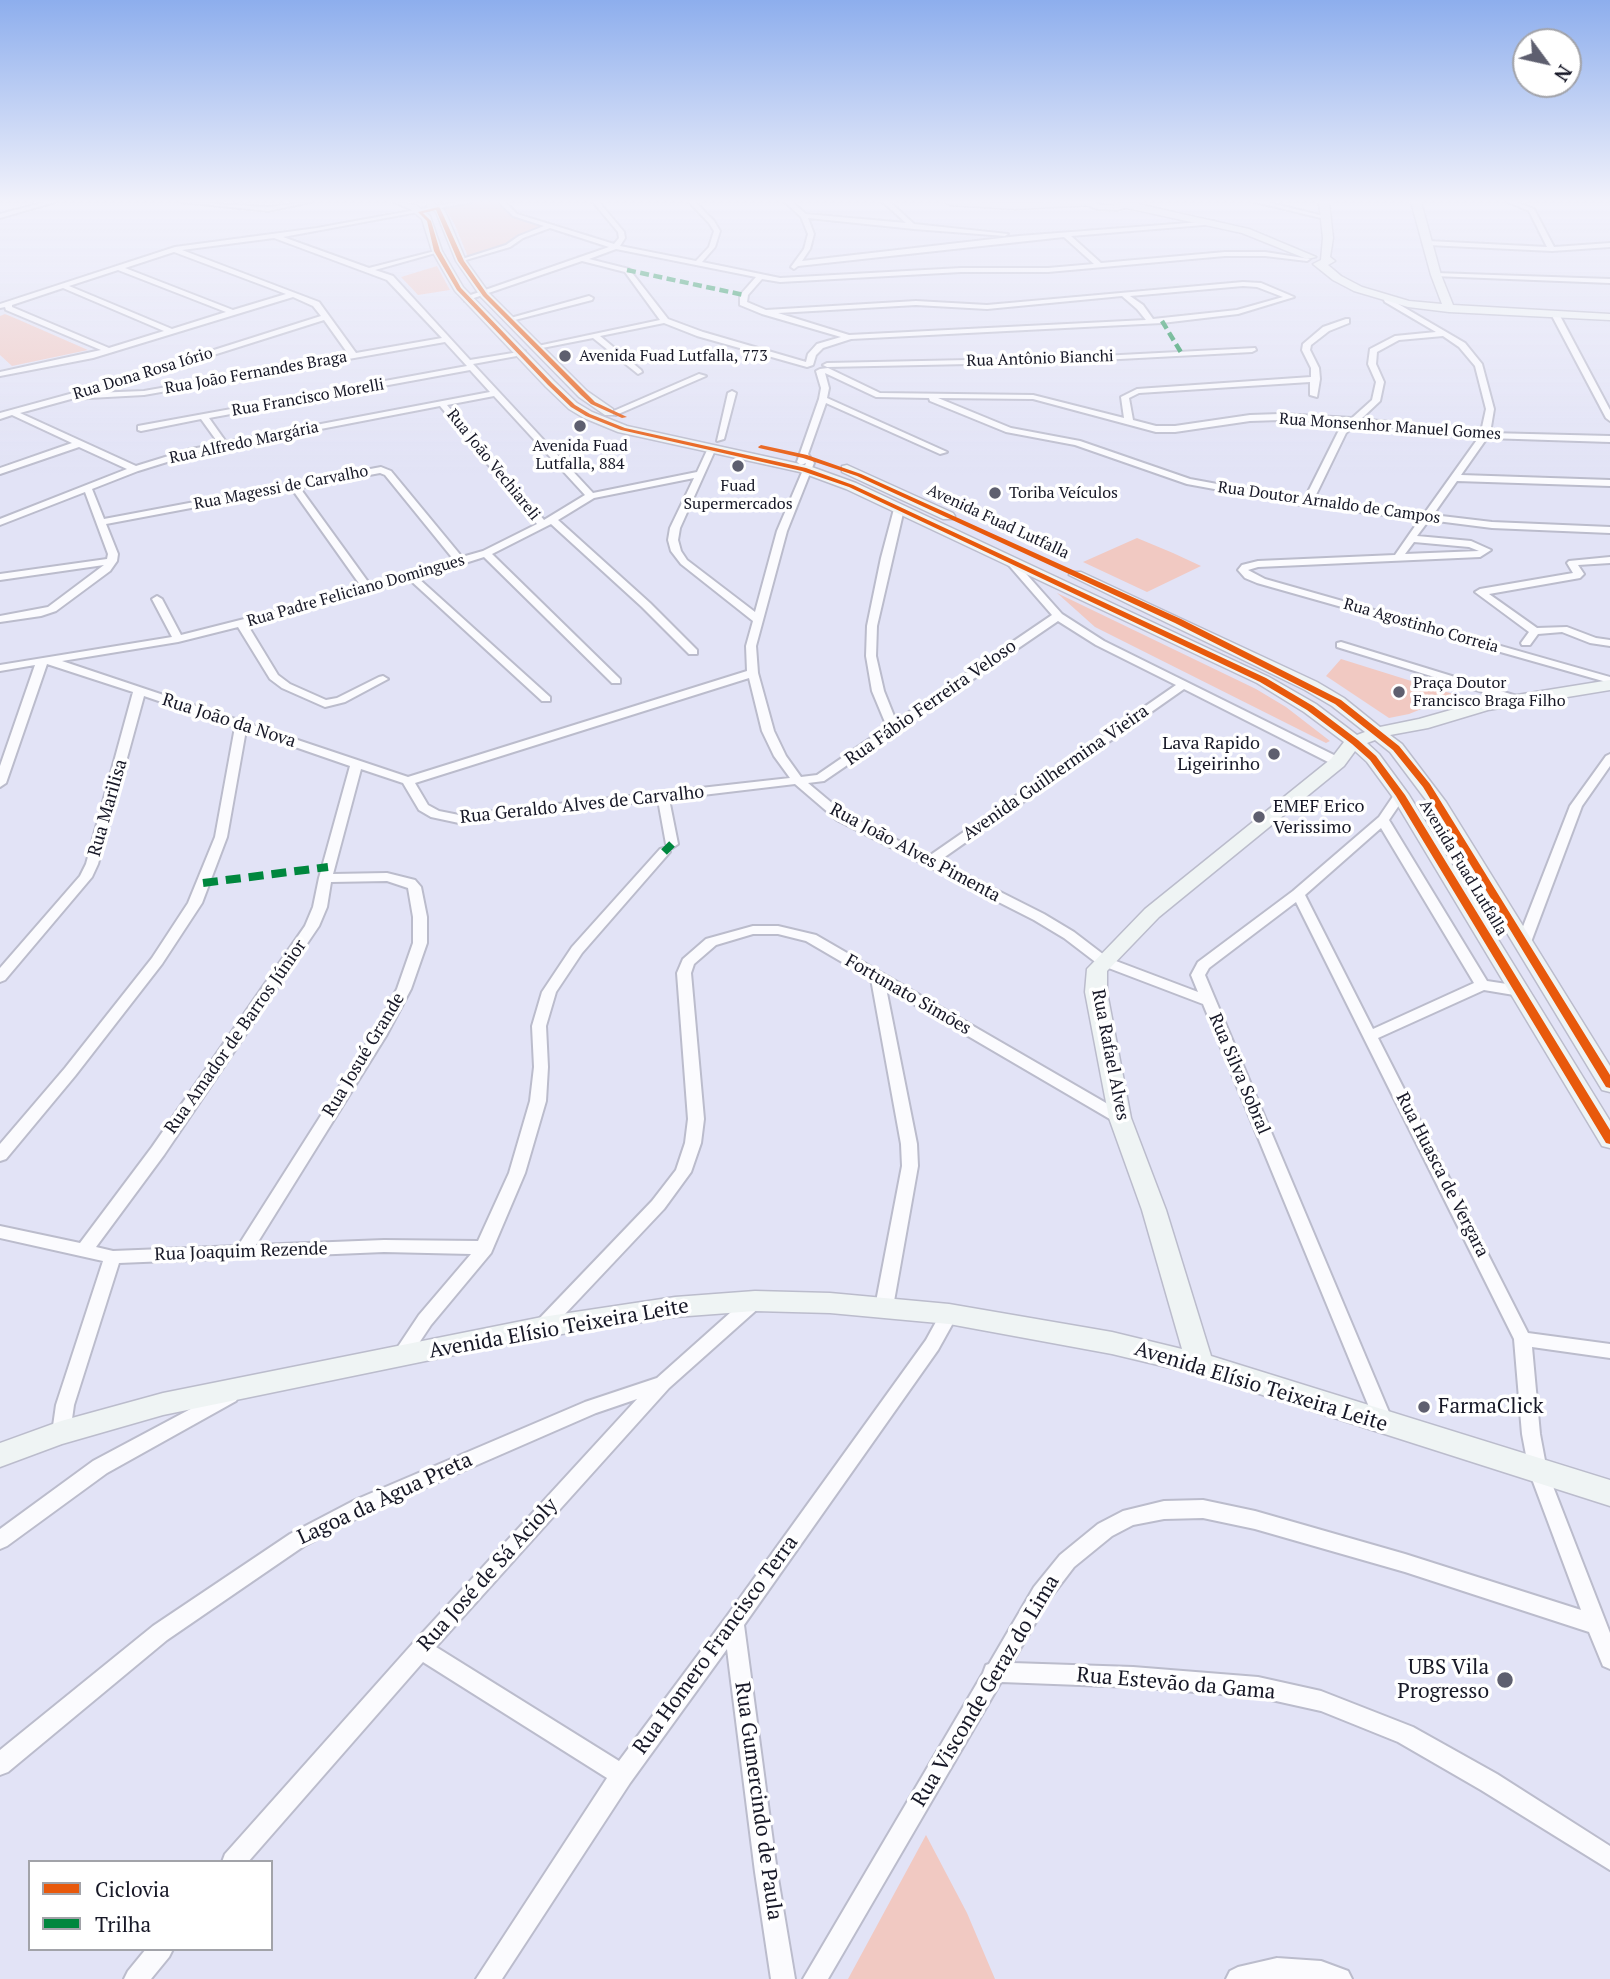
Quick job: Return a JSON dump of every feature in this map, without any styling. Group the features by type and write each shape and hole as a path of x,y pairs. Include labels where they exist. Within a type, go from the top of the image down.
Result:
{"main road":[{"name":"Avenida Fuad Lutfalla","path":"464,294 573,406 588,415 623,429 847,469 1178,621 1338,702 1396,748 1427,786 1610,1084"},
{"path":"1373,294 1388,300 1449,309 1610,317"},
{"path":"1443,294 1449,309"},
{"name":"Avenida Fuad Lutfalla","path":"485,295 583,394 613,414 716,444"},
{"name":"Avenida Fuad Lutfalla","path":"805,463 1263,680 1306,706 1373,758 1400,795 1610,1140"},
{"path":"1103,961 1152,913 1210,863 1338,762 1344,751 1355,743 1379,732 1422,724 1516,699 1610,685"},
{"path":"1338,762 1373,758 1396,748 1422,724"},
{"name":"Rua Rafael Alves","path":"1103,961 1097,969 1096,992 1120,1118 1154,1210 1199,1364"},
{"name":"Avenida Elísio Teixeira Leite","path":"0,1455 61,1433 163,1404 542,1327 675,1307 755,1301 884,1307 949,1314 1112,1343 1199,1364 1610,1493"}],"street":[{"path":"4,305 38,294"},
{"path":"84,294 171,331"},
{"path":"186,294 231,312"},
{"path":"0,374 107,351 292,294"},
{"path":"294,294 316,304 354,356"},
{"path":"406,294 591,496"},
{"path":"645,294 665,321"},
{"path":"747,294 742,300 748,305 850,337"},
{"path":"765,312 916,303 987,307 1131,294"},
{"path":"943,452 824,396 808,366 811,354 820,346 850,337 1151,321 1238,312 1288,299 1290,297 1287,294"},
{"path":"468,299 485,295"},
{"path":"1124,295 1140,307 1151,321"},
{"path":"511,319 589,298"},
{"path":"1388,300 1462,345 1479,366 1490,409 1485,435 1398,557"},
{"path":"4,305 107,351"},
{"path":"1555,314 1610,418"},
{"name":"Rua Dona Rosa Iório","path":"0,416 326,317"},
{"path":"537,347 665,321 712,338 808,366 824,367 869,392 929,397"},
{"path":"1314,395 1315,368 1306,350 1307,344 1326,329 1346,321"},
{"path":"1307,503 1342,432 1368,410 1379,392 1380,382 1371,357 1378,346 1405,337 1447,334"},
{"path":"595,336 638,372"},
{"name":"Rua João Fernandes Braga","path":"65,397 144,393 446,340"},
{"name":"Rua João Alves Pimenta","path":"820,346 820,358 824,367 824,396 782,531 751,646 753,673 768,731 780,756 799,782 822,804 841,817 1039,917 1069,935 1103,961 1208,1002"},
{"name":"Rua Antônio Bianchi","path":"824,367 1252,351"},
{"name":"Rua Francisco Morelli","path":"141,428 472,365 522,353"},
{"path":"613,414 702,376"},
{"path":"1129,423 1125,397 1137,391 1316,379"},
{"name":"Rua Alfredo Margária","path":"0,522 135,469 194,451 497,393"},
{"path":"732,393 716,444 674,528 673,540 676,551 684,562 718,592 758,620"},
{"name":"Rua Monsenhor Manuel Gomes","path":"929,397 1033,397 1129,423 1165,429 1250,418 1352,421 1485,435 1610,439"},
{"name":"Rua Doutor Arnaldo de Campos","path":"929,397 990,424 1056,439 1206,486 1307,503 1492,525 1610,530"},
{"name":"Rua João Vechiareli","path":"443,405 547,522 646,605 693,652"},
{"path":"11,412 135,469"},
{"path":"204,417 224,445"},
{"path":"0,471 81,443"},
{"name":"Rua Magessi de Carvalho","path":"101,522 376,470 386,471 461,562"},
{"name":"Rua Padre Feliciano Domingues","path":"0,668 178,639 413,578 486,554 591,496 699,474"},
{"path":"1455,478 1610,483"},
{"path":"293,486 369,590"},
{"path":"0,620 52,609 113,561 113,554 88,489"},
{"path":"892,727 878,691 871,656 872,626 899,509"},
{"path":"1398,557 1480,554 1486,551 1471,544 1413,539"},
{"path":"486,554 616,681"},
{"name":"Rua Agostinho Correia","path":"1398,557 1250,565 1245,567 1244,573 1610,680"},
{"name":"Avenida Fuad Lutfalla","path":"1009,560 1058,616 1100,643 1338,762"},
{"path":"1610,560 1572,563 1579,574 1576,576 1481,591 1535,631 1563,629 1594,641 1610,643"},
{"path":"0,577 113,561"},
{"path":"413,578 546,699"},
{"path":"157,599 178,639"},
{"name":"Rua Fábio Ferreira Veloso","path":"799,782 827,775 892,727 1058,616"},
{"path":"242,624 274,677 286,686 325,704 341,700 383,679"},
{"path":"1526,643 1535,631"},
{"path":"1341,645 1516,699"},
{"path":"0,783 46,662"},
{"name":"Rua João da Nova","path":"46,662 408,781"},
{"path":"408,781 753,673"},
{"name":"Avenida Guilhermina Vieira","path":"929,862 1182,685"},
{"name":"Rua Marilisa","path":"0,978 86,877 92,864 139,692"},
{"path":"0,1155 70,1072 157,961 195,903 221,837 241,725"},
{"name":"Rua Amador de Barros Júnior","path":"84,1251 302,945 320,907 325,878 357,763"},
{"path":"1524,943 1576,806 1609,763"},
{"name":"Rua Geraldo Alves de Carvalho","path":"408,781 423,807 435,814 459,819 799,782"},
{"name":"Rua Silva Sobral","path":"1385,1424 1199,982 1199,970 1298,894 1383,820 1400,795"},
{"path":"401,1356 425,1320 465,1276 485,1248 517,1172 533,1119 540,1084 539,1026 550,992 577,950 668,848 663,797"},
{"path":"1383,820 1482,985"},
{"name":"Rua Josué Grande","path":"242,1252 379,1036 404,989 420,943 420,917 414,887 410,883 387,877 325,878"},
{"name":"Rua Huasca de Vergara","path":"1298,894 1523,1339 1531,1434 1538,1471 1610,1659"},
{"name":"Fortunato Simões","path":"542,1327 658,1205 683,1172 693,1143 696,1119 684,973 688,962 711,942 753,930 778,930 811,939 1120,1118"},
{"path":"877,976 902,1105 910,1166 884,1307"},
{"path":"1371,1036 1482,985 1520,991"},
{"name":"Rua Joaquim Rezende","path":"0,1232 113,1257 384,1246 485,1248"},
{"path":"61,1433 65,1405 113,1257"},
{"name":"Rua José de Sá Acioly","path":"235,1860 421,1649 663,1383 755,1301"},
{"name":"Rua Homero Francisco Terra","path":"488,1979 622,1774 734,1623 932,1345 949,1314"},
{"path":"1523,1339 1610,1351"},
{"name":"Lagoa da Àgua Preta","path":"0,1764 160,1633 297,1540 362,1506 591,1407 663,1383"},
{"path":"0,1540 100,1466 241,1390"},
{"name":"Rua Visconde Geraz do Lima","path":"816,1979 1041,1594 1067,1561 1105,1530 1130,1517 1164,1510 1203,1509 1255,1520 1405,1563 1595,1624"},
{"name":"Rua Gumercindo de Paula","path":"734,1623 766,1872 783,1979"},
{"path":"421,1649 622,1774"},
{"name":"Rua Estevão da Gama","path":"993,1672 1133,1677 1258,1687 1321,1701 1368,1718 1425,1745 1610,1859"},
{"path":"136,1979 159,1951"},
{"path":"1238,1979 1277,1970 1321,1973 1340,1979"}],"shaded area":[{"path":"5,314 88,350 12,366 0,355 0,316"},
{"path":"1137,538 1201,566 1147,592 1083,562"},
{"path":"1057,593 1256,689 1286,707 1330,741 1326,743 1095,627"},
{"name":"Praça Doutor Francisco Braga Filho","path":"1341,659 1456,695 1409,714 1389,718 1326,676"},
{"path":"926,1835 967,1913 995,1979 848,1979"}],"marked path":[{"path":"1162,321 1182,354"},
{"path":"664,852 672,844"},
{"path":"203,883 328,867"}],"cycle path":[{"path":"464,294 550,384 573,406 588,415 623,429 804,469 851,486 1263,680 1310,708 1373,758 1400,795 1610,1140"},
{"path":"485,294 593,403 624,417"},
{"path":"761,447 805,456 859,475 1178,621 1338,702 1396,748 1427,786 1610,1084"}],"place":[{"name":"Avenida Fuad Lutfalla, 773","path":"565,356"},
{"name":"Avenida Fuad Lutfalla, 884","path":"580,426"},
{"name":"Fuad Supermercados","path":"738,466"},
{"name":"Toriba Veículos","path":"995,493"},
{"name":"Praça Doutor Francisco Braga Filho","path":"1399,692"},
{"name":"Lava Rapido Ligeirinho","path":"1274,754"},
{"name":"EMEF Erico Verissimo","path":"1259,817"},
{"name":"FarmaClick","path":"1424,1407"},
{"name":"UBS Vila Progresso","path":"1505,1680"}]}
